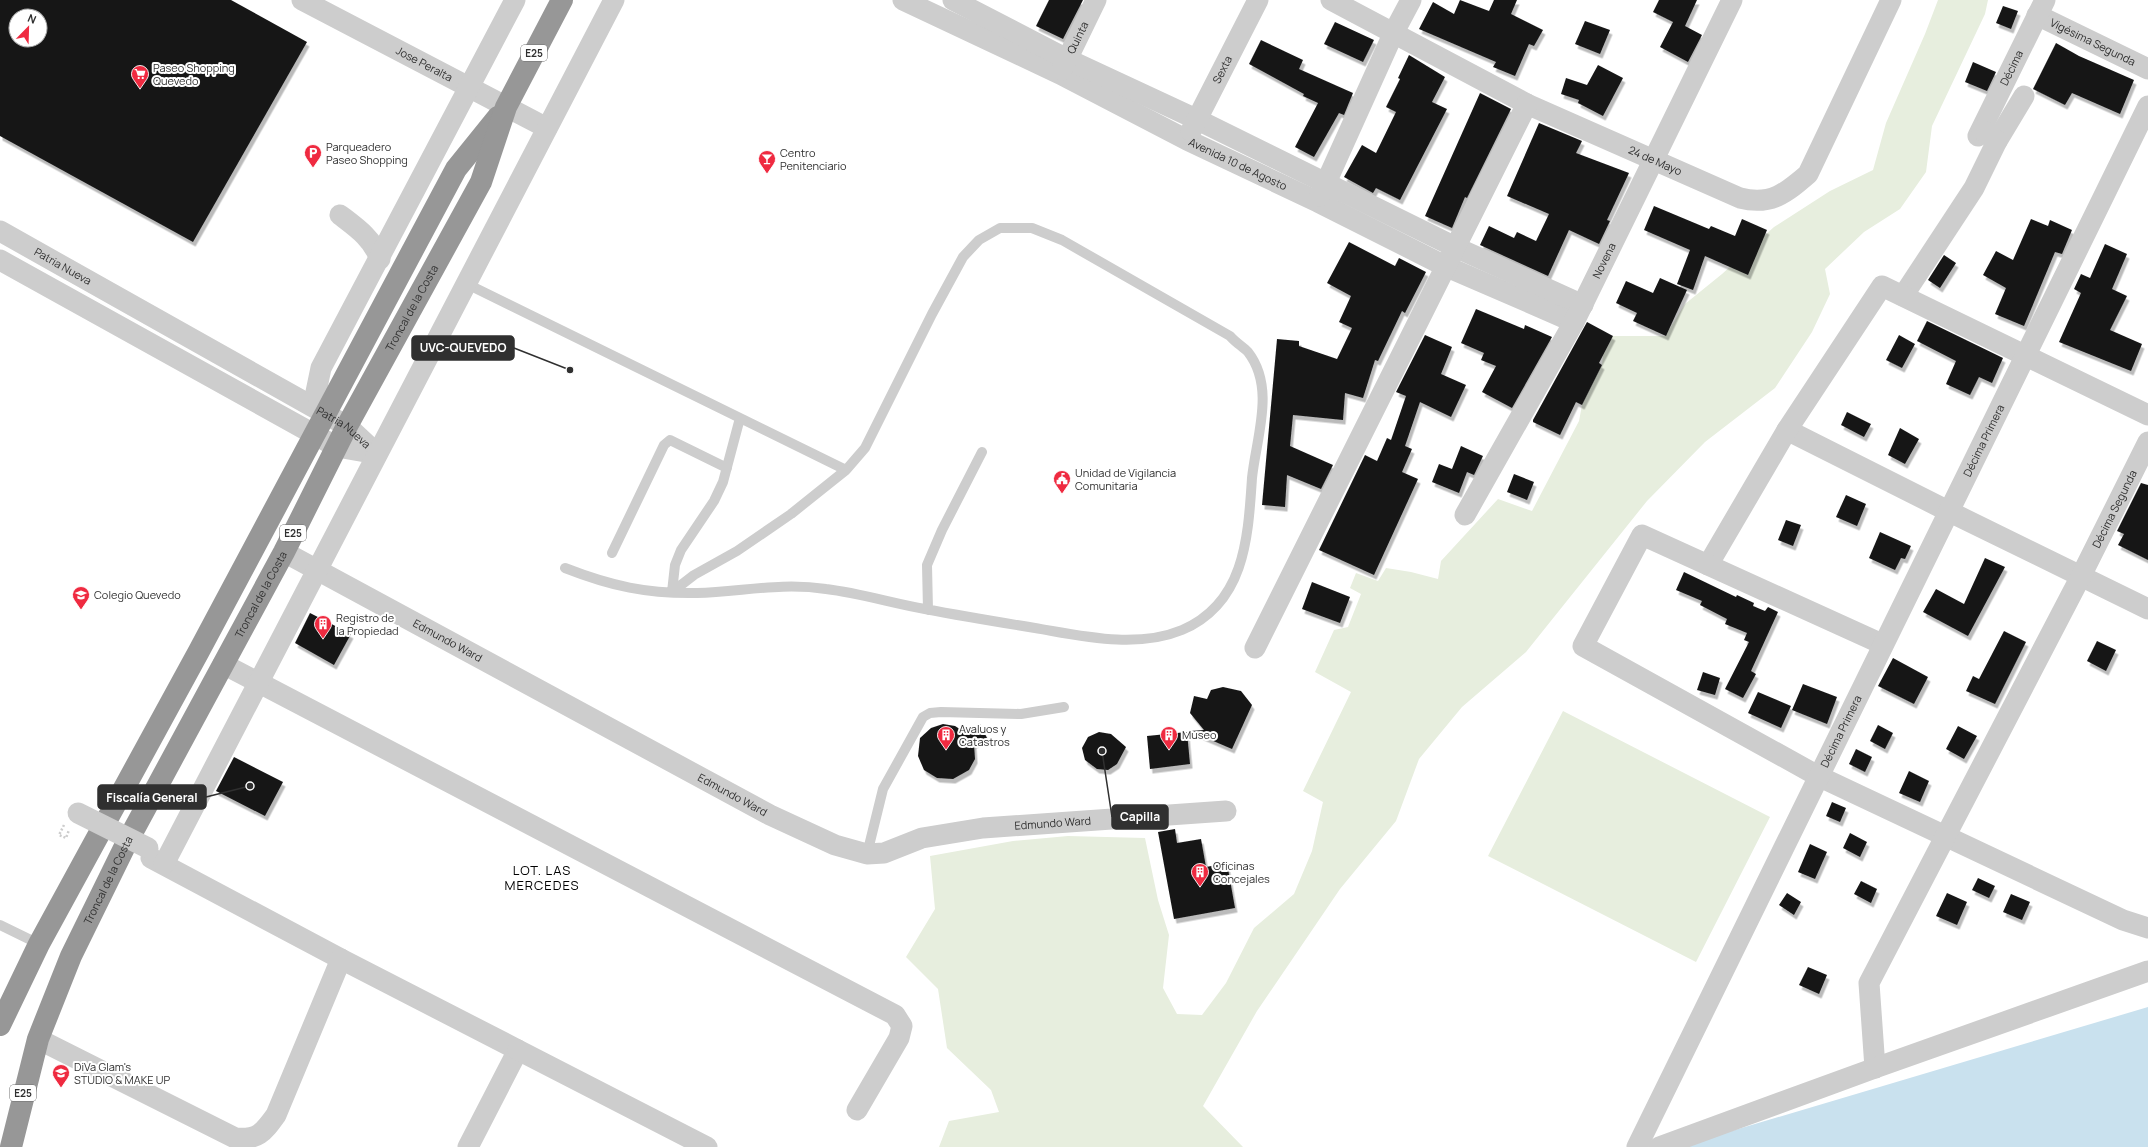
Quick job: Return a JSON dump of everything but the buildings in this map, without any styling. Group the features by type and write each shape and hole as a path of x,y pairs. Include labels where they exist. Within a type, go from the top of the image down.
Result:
{"highway":[{"name":"Troncal de la Costa","path":"38,1039 71,956 126,844 284,552 347,426 481,182 506,107 562,0"},
{"name":"Troncal de la Costa","path":"0,1025 39,944 315,434 456,169 506,107"},
{"name":"E25","path":"11,1147 38,1039"},
{"path":"1,1147 17,1122"}],"street":[{"name":"Jose Peralta","path":"302,0 547,128"},
{"path":"325,414 316,392 321,368 380,259 515,0"},
{"path":"164,864 614,0"},
{"name":"Avenida 10 de Agosto","path":"903,0 940,8 1063,66 1196,119 1455,247 1579,314"},
{"name":"Avenida 10 de Agosto","path":"953,0 1187,140 1318,202 1446,266 1579,314"},
{"name":"Quinta","path":"1063,66 1096,0"},
{"name":"Sexta","path":"1187,140 1196,119 1258,0"},
{"name":"24 de Mayo","path":"1331,0 1394,32 1527,104 1740,198 1755,202 1772,199 1790,189 1808,174 1890,0"},
{"path":"1318,202 1394,32 1412,0"},
{"name":"Novena","path":"1466,515 1579,314 1732,0"},
{"name":"Vigésima Segunda","path":"2041,8 2148,69"},
{"name":"Décima","path":"1986,136 2041,8"},
{"path":"1903,296 1974,188 1986,136 2024,96"},
{"path":"1255,648 1527,104"},
{"name":"Décima Primera","path":"1637,1147 1882,644 2148,106"},
{"path":"380,259 371,241 361,230 340,215 375,228 386,227 398,223"},
{"name":"Patria Nueva","path":"0,231 347,426 377,454"},
{"name":"Patria Nueva","path":"0,260 337,447 377,454"},
{"path":"1708,566 1787,430 1882,286 2148,415"},
{"path":"1787,430 1948,511 2148,608"},
{"name":"Décima Segunda","path":"1875,1068 1870,983 2081,576 2148,442"},
{"path":"1882,644 1642,535 1583,646 1818,776 2123,920 2148,928"},
{"name":"Edmundo Ward","path":"284,552 770,815 835,845 867,854 884,853 922,838 983,828 1226,810"},
{"path":"223,664 895,1015 902,1026 900,1038 857,1110"},
{"path":"78,814 148,848"},
{"path":"126,844 342,959 707,1147"},
{"path":"38,1039 235,1138 249,1139 264,1132 276,1115 342,959"},
{"path":"1659,1147 2148,971"},
{"path":"468,1147 518,1050"}],"lane":[{"path":"565,568 622,588 672,592 698,593 767,586 798,586 827,589 928,610 1093,638 1145,640 1182,630 1207,616 1226,597 1240,566 1248,536 1253,467 1264,394 1259,372 1247,352 1230,336 1062,240 1032,228 1000,228 980,240 963,257 928,321 865,448 846,470 791,514 737,551 694,575 672,592"},
{"path":"467,284 846,470"},
{"path":"672,592 675,565 681,550 714,502 727,468 740,418"},
{"path":"612,552 664,445 670,440 727,468"},
{"path":"928,610 927,564 942,530 982,452"},
{"path":"867,854 883,789 923,717 930,713 941,712 1021,714 1064,707"},
{"path":"0,925 39,944"}],"green space":[{"path":"1938,0 1988,0 1985,14 1932,126 1926,172 1900,209 1864,232 1825,269 1830,294 1812,332 1775,388 1705,442 1647,501 1526,652 1462,707 1419,759 1396,821 1340,889 1257,1011 1203,1106 1243,1147 939,1147 949,1121 999,1112 991,1090 947,1048 938,989 906,957 935,909 930,856 1013,841 1068,836 1145,838 1158,900 1169,935 1163,988 1177,1014 1202,1015 1226,983 1254,928 1294,894 1312,851 1323,802 1303,791 1351,692 1315,672 1334,630 1348,627 1361,594 1350,588 1356,573 1378,581 1386,568 1411,572 1438,579 1441,561 1498,499 1532,511 1579,421 1582,405 1602,365 1603,355 1613,336 1665,336 1685,304 1722,274 1774,227 1830,191 1873,170 1886,123 1925,34"},
{"path":"1563,711 1770,817 1696,962 1488,856"}],"water":[{"path":"2148,1007 2148,1147 1678,1147"}],"place":[{"name":"Paseo Shopping Quevedo","path":"140,89"},
{"name":"Parqueadero Paseo Shopping","path":"313,168"},
{"name":"Centro Penitenciario","path":"767,174"},
{"name":"UVC-QUEVEDO","path":"570,370"},
{"name":"Unidad de Vigilancia Comunitaria","path":"1062,494"},
{"name":"Colegio Quevedo","path":"81,610"},
{"name":"Registro de la Propiedad","path":"323,639"},
{"name":"Avaluos y Catastros","path":"946,750"},
{"name":"Museo","path":"1169,750"},
{"name":"Capilla","path":"1102,751"},
{"name":"Fiscalía General","path":"250,786"},
{"name":"Oficinas Concejales","path":"1200,887"},
{"name":"DiVa Glam's STUDIO & MAKE UP","path":"61,1088"}],"district":[{"name":"LOT. LAS MERCEDES","path":"542,878"}]}
